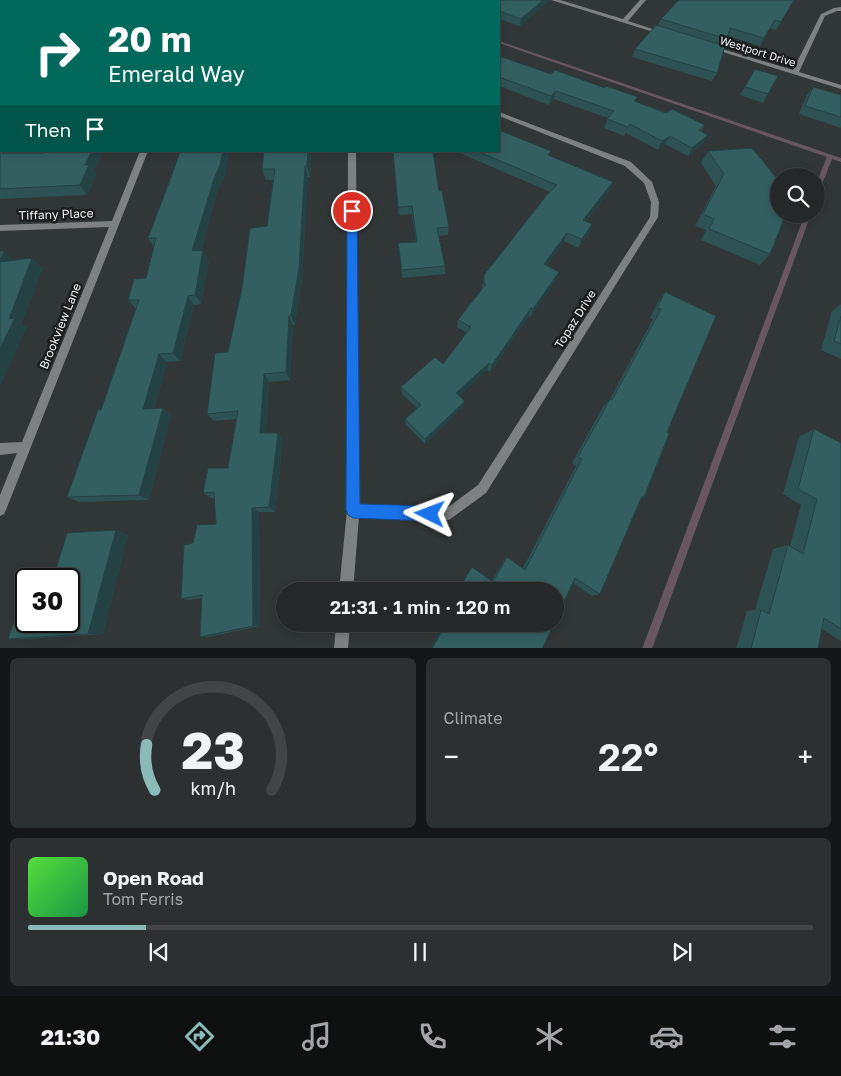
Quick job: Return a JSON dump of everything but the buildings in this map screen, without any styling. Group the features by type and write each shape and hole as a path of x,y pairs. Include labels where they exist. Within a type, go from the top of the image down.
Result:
{"street":[{"path":"554,0 672,36"},
{"path":"624,21 643,0"},
{"path":"795,73 823,15 836,9 841,9"},
{"name":"Westport Drive","path":"700,44 841,87"},
{"name":"Topaz Drive","path":"353,510 449,514 482,489 654,217 655,202 648,182 628,164 500,114"},
{"name":"Brookview Lane","path":"0,510 144,152"},
{"path":"347,582 353,510 352,152"},
{"name":"Tiffany Place","path":"0,228 114,224"},
{"path":"0,449 25,447"},
{"path":"341,648 342,632"}],"waterway":[{"path":"500,42 830,156"},
{"path":"825,169 830,156"},
{"path":"830,156 841,160"},
{"path":"647,648 805,223"}],"route":[{"path":"352,211 353,510 430,514"}]}
